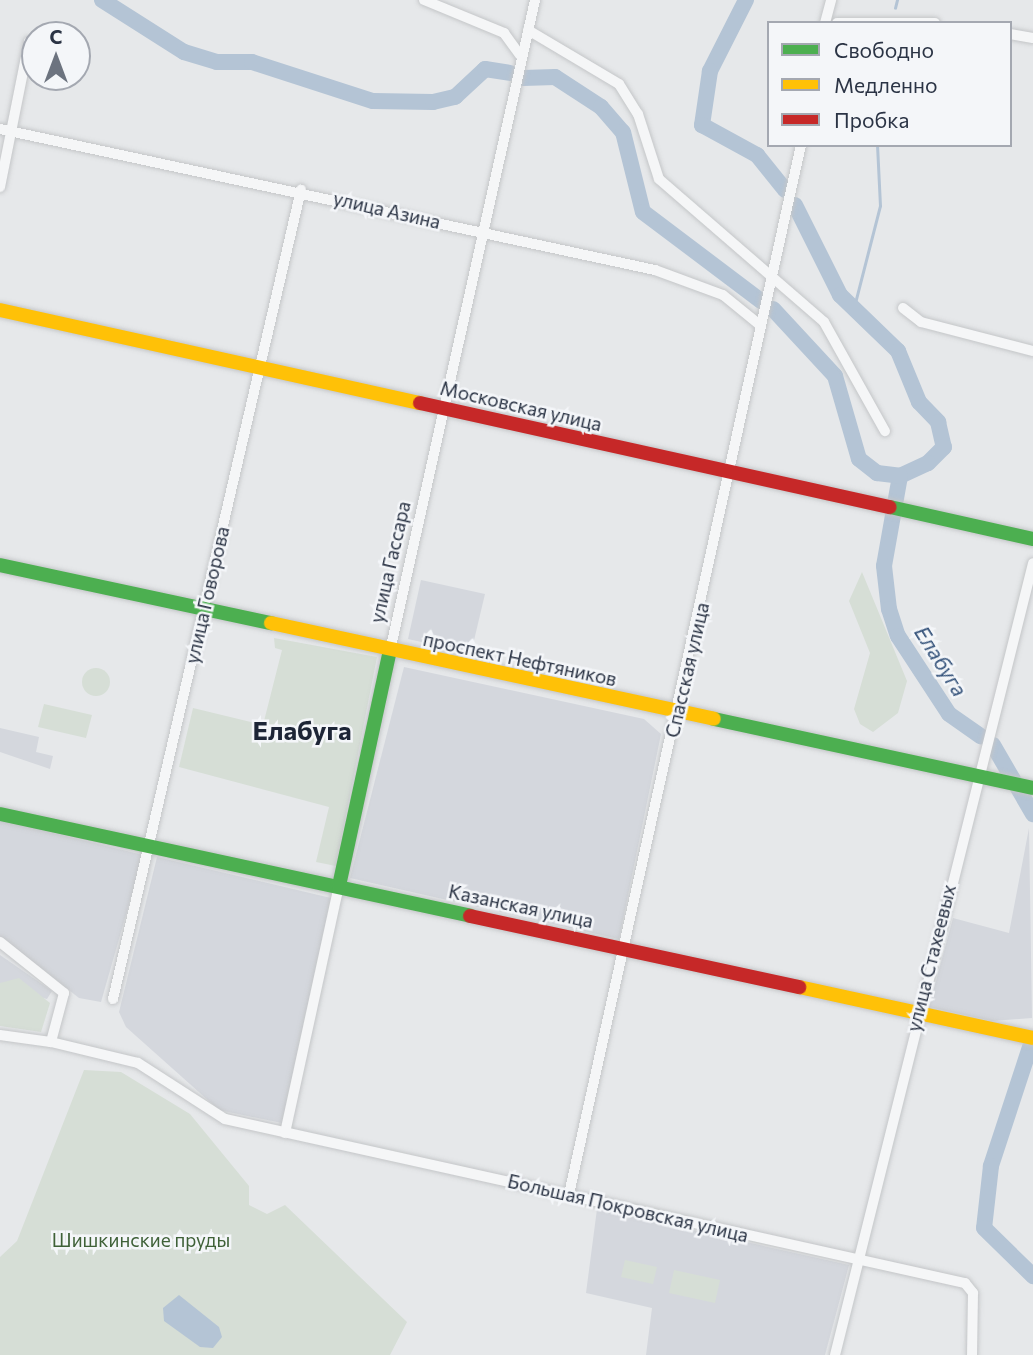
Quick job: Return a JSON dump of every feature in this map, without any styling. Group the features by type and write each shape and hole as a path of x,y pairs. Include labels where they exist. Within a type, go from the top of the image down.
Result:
{"main road":[{"name":"Московская улица","path":"0,310 1033,539"},
{"name":"проспект Нефтяников","path":"0,565 1033,788"},
{"name":"улица Гассара","path":"339,886 390,651"},
{"name":"Казанская улица","path":"0,814 149,849 339,886 1033,1038"}],"street":[{"path":"424,0 504,33 520,55"},
{"name":"улица Гассара","path":"390,651 485,232 520,55 535,0"},
{"path":"826,21 831,0"},
{"path":"528,30 618,84 638,114 660,179 775,276 824,322 885,431"},
{"path":"1012,34 1033,38"},
{"path":"0,187 5,130 21,71"},
{"name":"улица Азина","path":"5,130 301,190 694,281 761,326"},
{"name":"Спасская улица","path":"569,1194 626,949 761,326 775,276 801,147"},
{"name":"улица Говорова","path":"113,999 301,190"},
{"path":"903,308 921,321 1033,351"},
{"name":"улица Стахеевых","path":"835,1355 918,1012 1033,563"},
{"name":"улица Гассара","path":"285,1133 339,886"},
{"path":"0,942 64,993 51,1042"},
{"name":"Большая Покровская улица","path":"0,1035 51,1042 138,1063 216,1115 285,1133 569,1194 971,1286 972,1355"}],"shaded area":[{"path":"421,580 485,594 471,653 408,639"},
{"path":"404,667 644,719 661,734 619,939 350,878"},
{"path":"0,728 39,737 36,752 53,756 50,769 0,752"},
{"path":"0,820 143,855 101,1002 79,998 0,936"},
{"path":"1029,828 1032,1018 992,1021 929,1007 953,918 1009,933"},
{"path":"157,857 331,898 282,1123 219,1110 126,1027 119,1012"},
{"path":"0,955 52,991 47,999 0,987"},
{"path":"597,1209 849,1265 825,1355 646,1355 652,1308 586,1293"}],"green space":[{"path":"862,572 907,681 898,713 873,732 860,724 854,709 870,653 849,601"},
{"path":"274,638 377,657 336,866 316,862 329,807 179,767 193,708 263,725 282,650 275,648"},
{"path":"96,668 106,672 110,682 106,692 96,696 86,692 82,682 86,672"},
{"path":"44,704 92,715 86,738 38,727"},
{"path":"19,978 50,1003 41,1032 0,1026 0,983"},
{"name":"Шишкинские пруды","path":"84,1070 121,1072 190,1114 249,1186 249,1205 267,1214 285,1205 407,1322 390,1355 0,1355 0,1257 17,1241"},
{"path":"625,1260 657,1267 653,1284 621,1277"},
{"path":"674,1270 720,1280 715,1303 669,1293"}],"water":[{"path":"179,1295 219,1327 222,1337 213,1348 200,1347 164,1321 163,1308"}],"waterway":[{"path":"102,0 184,52 217,62 252,62 373,101 433,102 455,97 485,69 510,73"},
{"name":"Елабуга","path":"746,0 710,71 702,125 757,155 785,190"},
{"path":"895,8 897,0"},
{"name":"Елабуга","path":"523,78 555,77 601,107 623,132 643,212 761,301"},
{"path":"854,307 880,206 877,147"},
{"name":"Елабуга","path":"795,205 840,295 898,351 919,402 938,422 944,447 928,463 900,476 884,566 889,609 898,636 949,714 981,736"},
{"path":"773,309 835,376 859,459 877,473 900,476"},
{"name":"Елабуга","path":"993,745 1033,814"},
{"name":"Елабуга","path":"1033,1038 991,1166 984,1228 1033,1276"}],"traffic: fast":[{"path":"890,507 1033,539"},
{"path":"0,565 271,623"},
{"path":"339,886 390,651"},
{"path":"714,719 1033,788"},
{"path":"0,814 470,916"}],"traffic: slow":[{"path":"0,310 420,403"},
{"path":"271,623 714,719"},
{"path":"799,987 1033,1038"}],"traffic: jam":[{"path":"420,403 890,507"},
{"path":"470,916 799,987"}],"district":[{"name":"Елабуга","path":"302,730"}]}
